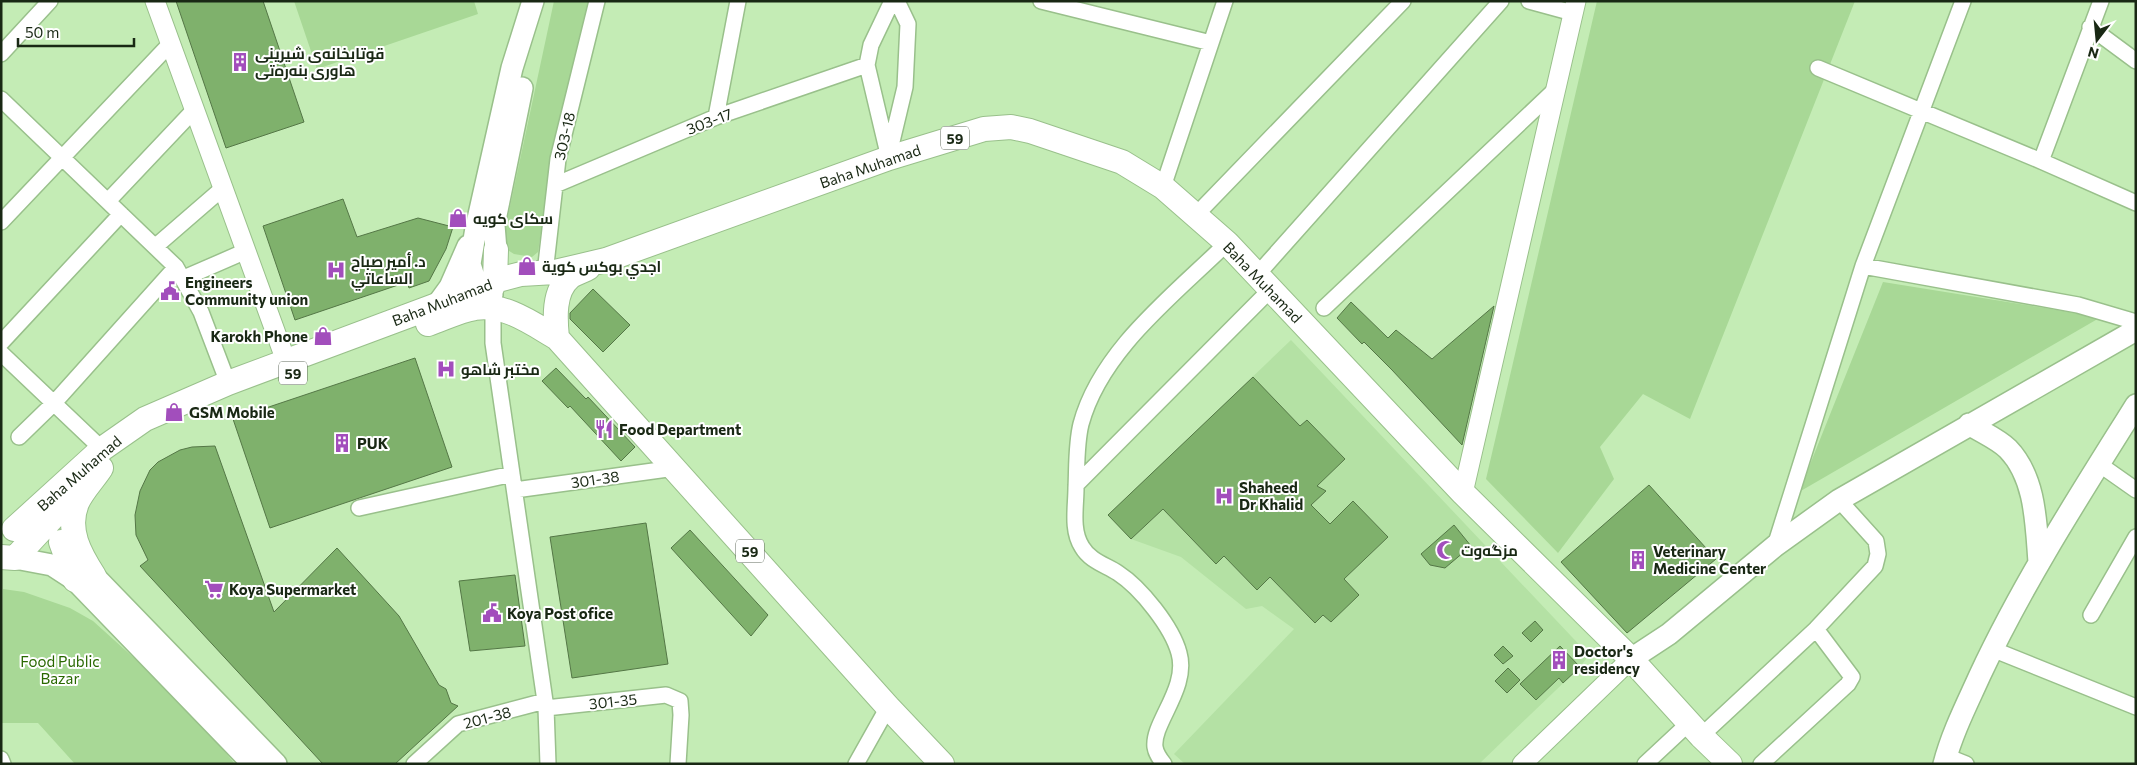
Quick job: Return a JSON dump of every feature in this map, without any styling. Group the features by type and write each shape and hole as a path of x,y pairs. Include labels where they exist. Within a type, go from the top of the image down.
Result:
{"main road":[{"path":"474,298 474,277 470,264 476,228 512,68 533,1"},
{"path":"521,274 508,271 500,261 496,250 494,225 530,54 538,1"},
{"name":"Baha Muhamad","path":"8,529 48,514 102,458 146,419 228,383 286,361 474,298 521,274 545,272 606,260 888,158 984,129 1011,127 1030,130 1122,162 1164,187 1227,244 1462,493 1631,659 1695,730 1730,764"},
{"path":"474,298 450,287 476,228"},
{"path":"474,298 496,250"},
{"path":"557,338 555,318 558,297 569,277 606,260"},
{"name":"59","path":"102,458 166,423 474,298 523,318 557,338 888,707 942,764"},
{"path":"1631,659 1668,634 1775,546 1839,500 2136,330"},
{"path":"1952,761 1992,649 2039,562 2136,404"},
{"path":"1970,424 2008,449 2024,472 2034,507 2039,562"},
{"path":"84,578 73,529 77,503 102,458"},
{"path":"8,529 48,514"},
{"path":"48,514 63,550 84,578 253,764"},
{"path":"8,558 48,514"},
{"path":"8,558 52,565 84,578 276,764"}],"street":[{"path":"1,54 50,1"},
{"path":"155,1 286,361"},
{"name":"303-18","path":"545,272 558,159 597,1"},
{"path":"716,117 738,1"},
{"path":"888,158 867,65 871,45 892,1"},
{"path":"888,158 906,87 908,24 897,1"},
{"path":"1041,1 1211,43"},
{"path":"1164,187 1225,1"},
{"path":"1195,216 1403,1"},
{"path":"1076,485 1264,282 1501,1"},
{"path":"1462,493 1574,7 1528,1"},
{"path":"1775,546 1863,266 1964,1"},
{"path":"2041,161 2101,1"},
{"path":"2090,28 2136,61"},
{"path":"1,222 170,44"},
{"name":"303-17","path":"555,185 716,117 867,65"},
{"path":"1818,68 2041,161 2136,203"},
{"path":"1324,308 1556,89"},
{"path":"2,101 156,246 180,272 211,336 228,383"},
{"path":"108,201 195,109"},
{"path":"156,246 223,188"},
{"path":"1,343 121,214"},
{"path":"1164,764 1158,757 1155,746 1160,727 1175,695 1180,673 1180,655 1174,639 1150,602 1124,578 1093,558 1082,548 1075,529 1076,455 1081,425 1090,396 1104,369 1123,345 1227,244"},
{"path":"19,436 54,403 180,272 246,251"},
{"path":"1863,266 2078,305 2136,322"},
{"path":"474,298 493,343 545,704 548,764"},
{"path":"1,353 54,403 102,458"},
{"path":"2099,464 2136,490"},
{"name":"301-38","path":"515,490 674,468"},
{"path":"359,508 512,474"},
{"path":"1645,764 1695,730 1816,629 1876,566 1878,554 1876,541 1839,500"},
{"path":"2091,615 2136,538"},
{"path":"1761,764 1848,684 1852,676 1816,629"},
{"path":"1992,649 2136,706"},
{"path":"1522,764 1631,659"},
{"name":"301-35","path":"545,704 666,695 680,701 682,715 678,764"},
{"name":"201-38","path":"414,764 458,724 545,704"},
{"path":"856,764 888,707"},
{"path":"1,760 3,764"}],"shaded area":[{"path":"1291,340 1589,655 1580,667 1479,764 1185,764 1174,754 1294,629 1262,606 1246,609 1181,557 1131,539 1108,515"}],"green space":[{"path":"294,1 474,1 478,14 317,69"},
{"path":"554,1 593,1 548,186 538,252 532,257 514,254 506,249 503,239"},
{"path":"1597,1 1855,1 1690,419 1643,394 1600,447 1614,479 1558,553 1486,479"},
{"path":"1883,282 2101,317 1799,492"},
{"name":"Food Public Bazar","path":"3,589 24,592 70,608 93,621 185,704 235,764 75,764 38,723 1,723"}],"building":[{"name":"قوتابخانه‌ی شیرینی هاوری بنه‌ره‌تی","path":"176,1 263,1 304,122 226,148"},
{"path":"343,199 357,237 418,218 453,227 446,249 429,281 409,288 407,282 295,320 263,226"},
{"path":"593,289 630,325 603,352 570,319 570,313"},
{"path":"1351,302 1388,338 1396,330 1432,359 1494,306 1462,445 1392,370 1364,342 1362,344 1337,318"},
{"name":"PUK","path":"415,358 452,467 270,528 233,419"},
{"name":"Food Department","path":"556,368 586,399 588,397 635,447 621,461 570,406 568,408 542,381"},
{"name":"Shaheed Dr Khalid","path":"1253,377 1300,426 1307,420 1345,459 1317,486 1326,491 1311,505 1330,524 1353,501 1388,537 1344,579 1359,595 1331,622 1323,615 1315,623 1270,577 1257,590 1224,556 1216,564 1163,509 1131,539 1108,515"},
{"name":"Koya Supermarket","path":"215,446 274,612 337,548 399,616 439,685 446,689 451,703 458,706 395,764 323,764 140,566 148,560 136,535 135,515 140,491 150,470 158,462 180,450 192,447"},
{"name":"Veterinary Medicine Center","path":"1649,485 1716,559 1627,633 1561,562"},
{"path":"646,523 668,664 572,678 550,537"},
{"name":"مزگه‌وت","path":"1454,525 1471,546 1445,568 1430,565 1421,554"},
{"path":"690,530 768,615 751,636 671,548"},
{"name":"Koya Post ofice","path":"515,575 525,646 470,651 459,581"},
{"path":"1535,621 1543,630 1531,642 1522,633"},
{"path":"1503,646 1513,656 1503,664 1494,655"},
{"path":"1560,646 1580,667 1563,683 1559,678 1536,700 1520,684"},
{"path":"1508,668 1520,680 1507,693 1495,681"}],"place":[{"name":"قوتابخانه‌ی شیرینی هاوری بنه‌ره‌تی","path":"240,62"},
{"name":"سكاى كويه","path":"458,218"},
{"name":"اجدي بوكس كوية","path":"527,266"},
{"name":"د. أمير صباح الساعاتي","path":"336,270"},
{"name":"Engineers Community union","path":"170,291"},
{"name":"Karokh Phone","path":"323,336"},
{"name":"مختبر شاهو","path":"446,369"},
{"name":"GSM Mobile","path":"174,412"},
{"name":"Food Department","path":"604,429"},
{"name":"PUK","path":"342,443"},
{"name":"Shaheed Dr Khalid","path":"1224,496"},
{"name":"مزگه‌وت","path":"1446,550"},
{"name":"Veterinary Medicine Center","path":"1638,560"},
{"name":"Koya Supermarket","path":"214,589"},
{"name":"Koya Post ofice","path":"492,613"},
{"name":"Doctor's residency","path":"1559,660"}]}
